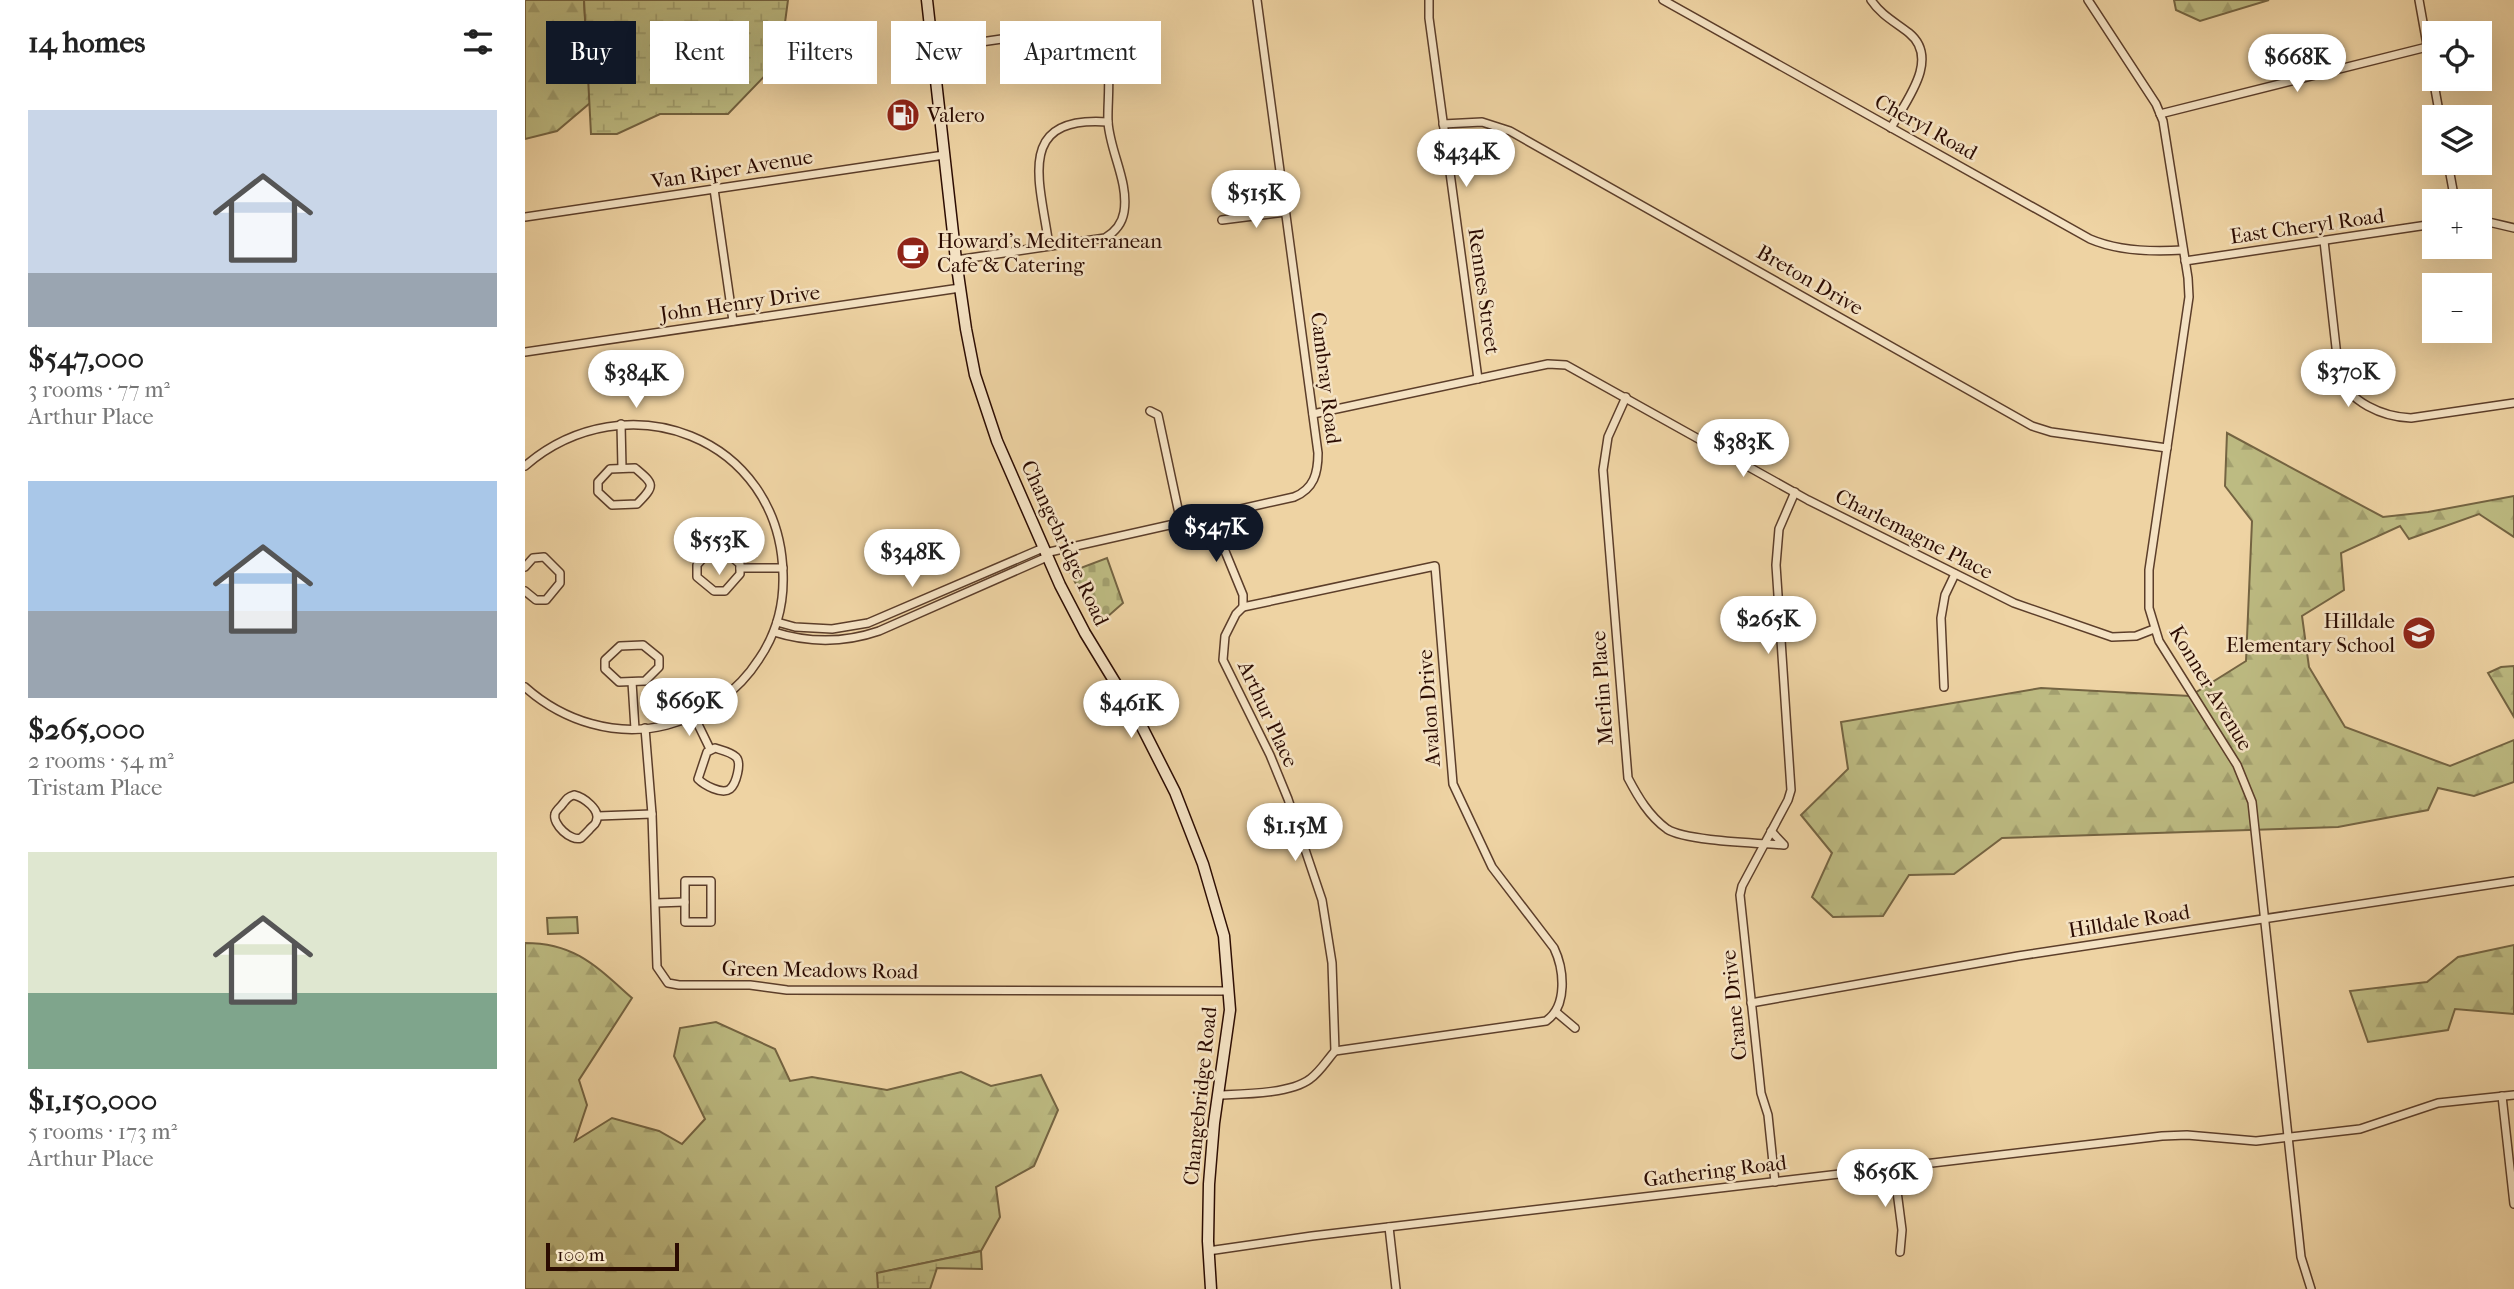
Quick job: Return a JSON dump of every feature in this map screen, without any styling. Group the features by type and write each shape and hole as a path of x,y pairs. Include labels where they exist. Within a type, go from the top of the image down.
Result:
{"main road":[{"name":"Changebridge Road","path":"927,0 929,21"},
{"name":"Changebridge Road","path":"936,84 960,288 975,375 997,441 1045,553 1084,633 1141,726 1175,792 1200,855 1219,916 1227,955 1229,1024 1209,1184 1208,1251 1211,1289"}],"street":[{"name":"Cambray Road","path":"1045,553 1294,498 1309,487 1318,465 1257,0"},
{"name":"Rennes Street","path":"1429,0 1429,18 1478,379"},
{"name":"Cheryl Road","path":"1663,0 2090,239 2108,245 2148,250 2183,250"},
{"path":"1871,0 1880,12 1913,37 1921,55 1919,77 1891,128"},
{"name":"Konner Avenue","path":"2088,0 2160,114 2189,298 2148,570 2149,608 2154,629 2165,652 2247,785 2253,811 2301,1257 2311,1289"},
{"path":"2419,0 2423,21"},
{"path":"956,260 1105,237 1119,226 1125,203 1108,122 1105,59 1098,40 1089,33 1071,29 986,41"},
{"path":"2160,114 2422,48"},
{"path":"1049,246 1038,156 1042,144 1055,131 1066,127 1090,122 1108,122"},
{"name":"Breton Drive","path":"1443,124 1482,122 1510,131 2032,426 2051,432 2167,448"},
{"name":"Van Riper Avenue","path":"525,217 944,155"},
{"path":"714,190 733,321"},
{"path":"1222,220 1286,212"},
{"path":"2492,222 2514,228"},
{"name":"East Cheryl Road","path":"2185,261 2422,226"},
{"path":"2324,241 2339,374 2348,391 2386,415 2398,418 2514,403"},
{"name":"John Henry Drive","path":"525,352 960,288"},
{"name":"Charlemagne Place","path":"1313,414 1548,364 1566,365 1795,492 2014,603 2112,637 2136,636 2154,629"},
{"name":"Merlin Place","path":"1626,397 1608,437 1603,470 1628,778 1645,807 1674,833 1689,837 1765,843"},
{"path":"1150,411 1157,415 1181,523"},
{"path":"621,424 622,468"},
{"path":"525,466 540,454 588,429 621,424 660,426 681,432 700,440 733,462 755,487 779,536 783,568 777,622 763,653 728,695 694,716 645,729 600,726 575,719 550,706 525,687"},
{"path":"635,467 650,481 650,490 637,504 612,505 598,492 598,482 610,468 622,468 635,467"},
{"path":"1765,843 1784,845 1771,831 1791,790 1776,565 1779,529 1795,492"},
{"path":"1211,517 1239,583 1243,607"},
{"path":"720,547 740,564 740,568 740,574 725,591 714,591 697,577 697,565 712,548 720,547"},
{"path":"777,622 813,629 843,628 867,623 1045,553"},
{"path":"773,632 823,641 860,637 891,626 1045,553"},
{"path":"525,568 533,558 544,558 560,573 560,583 546,600 536,600 525,591"},
{"name":"Avalon Drive","path":"1243,607 1435,566 1451,780 1492,867 1554,948 1559,959 1562,980 1556,1012"},
{"path":"740,568 783,568"},
{"path":"1944,687 1942,607 1955,574"},
{"name":"Arthur Place","path":"1243,607 1236,614 1225,636 1223,660 1270,755 1322,900 1332,963 1335,1051"},
{"path":"643,645 659,658 659,667 645,681 632,682 619,682 605,669 605,660 619,646 643,645"},
{"path":"632,682 635,729"},
{"path":"694,716 710,748"},
{"name":"Green Meadows Road","path":"645,729 652,814 657,967 668,983 750,985 787,990 1229,991"},
{"path":"710,748 735,755 739,760 740,765 731,788 726,791 701,783 698,779 710,748"},
{"path":"574,795 595,808 597,816 596,822 582,838 571,837 554,819 555,813 569,796 574,795"},
{"path":"597,816 652,814"},
{"name":"Crane Drive","path":"1771,831 1742,886 1740,895 1761,1093 1768,1115 1775,1182"},
{"path":"685,881 711,881 711,922 685,922 685,902 685,881"},
{"name":"Hilldale Road","path":"1751,1003 2018,956 2514,881"},
{"path":"656,903 685,902"},
{"path":"1219,1095 1295,1087 1311,1079 1335,1051 1540,1023 1556,1012 1575,1028"},
{"name":"Gathering Road","path":"1208,1251 1389,1227 2162,1136 2187,1135 2256,1141 2360,1129 2438,1103 2514,1095"},
{"path":"2501,1096 2514,1204"},
{"path":"1894,1168 1902,1230 1900,1252"},
{"path":"1389,1227 1397,1289"}],"green space":[{"path":"525,0 584,0 585,21 546,21 546,84 589,84 590,103 557,131 525,139"},
{"path":"584,0 788,0 785,21 763,21 763,78 728,114 660,114 617,134 591,134 588,84 636,84 636,21 585,21"},
{"path":"2174,0 2269,0 2200,21 2176,10"},
{"path":"2227,433 2383,517 2428,512 2514,496 2514,537 2479,514 2409,539 2400,526 2341,553 2344,590 2302,616 2309,667 2345,727 2450,766 2514,740 2514,782 2474,796 2438,788 2428,810 2338,827 2002,838 1954,874 1909,875 1883,916 1833,917 1812,897 1832,853 1801,815 1848,769 1841,722 2041,688 2190,696 2246,661 2252,521 2225,486"},
{"path":"1107,558 1123,603 1097,626 1070,572"},
{"path":"2514,666 2514,717 2488,673 2501,667"},
{"path":"577,917 578,933 548,934 547,918"},
{"path":"525,943 558,947 571,952 596,967 632,998 579,1080 587,1105 575,1141 612,1118 659,1131 682,1144 705,1119 674,1056 680,1028 716,1022 775,1049 790,1081 812,1077 887,1090 961,1072 991,1086 1041,1075 1058,1110 1034,1166 996,1187 1000,1217 981,1251 878,1273 878,1289 525,1289"},
{"path":"2514,945 2514,1014 2455,1009 2448,1030 2368,1042 2350,991 2427,982 2458,957"},
{"path":"981,1251 982,1269 937,1268 930,1289 878,1289 877,1273"}],"place":[{"name":"Valero","path":"903,115"},
{"name":"Howard's Mediterranean Cafe & Catering","path":"913,253"},
{"name":"Hilldale Elementary School","path":"2419,633"}]}
